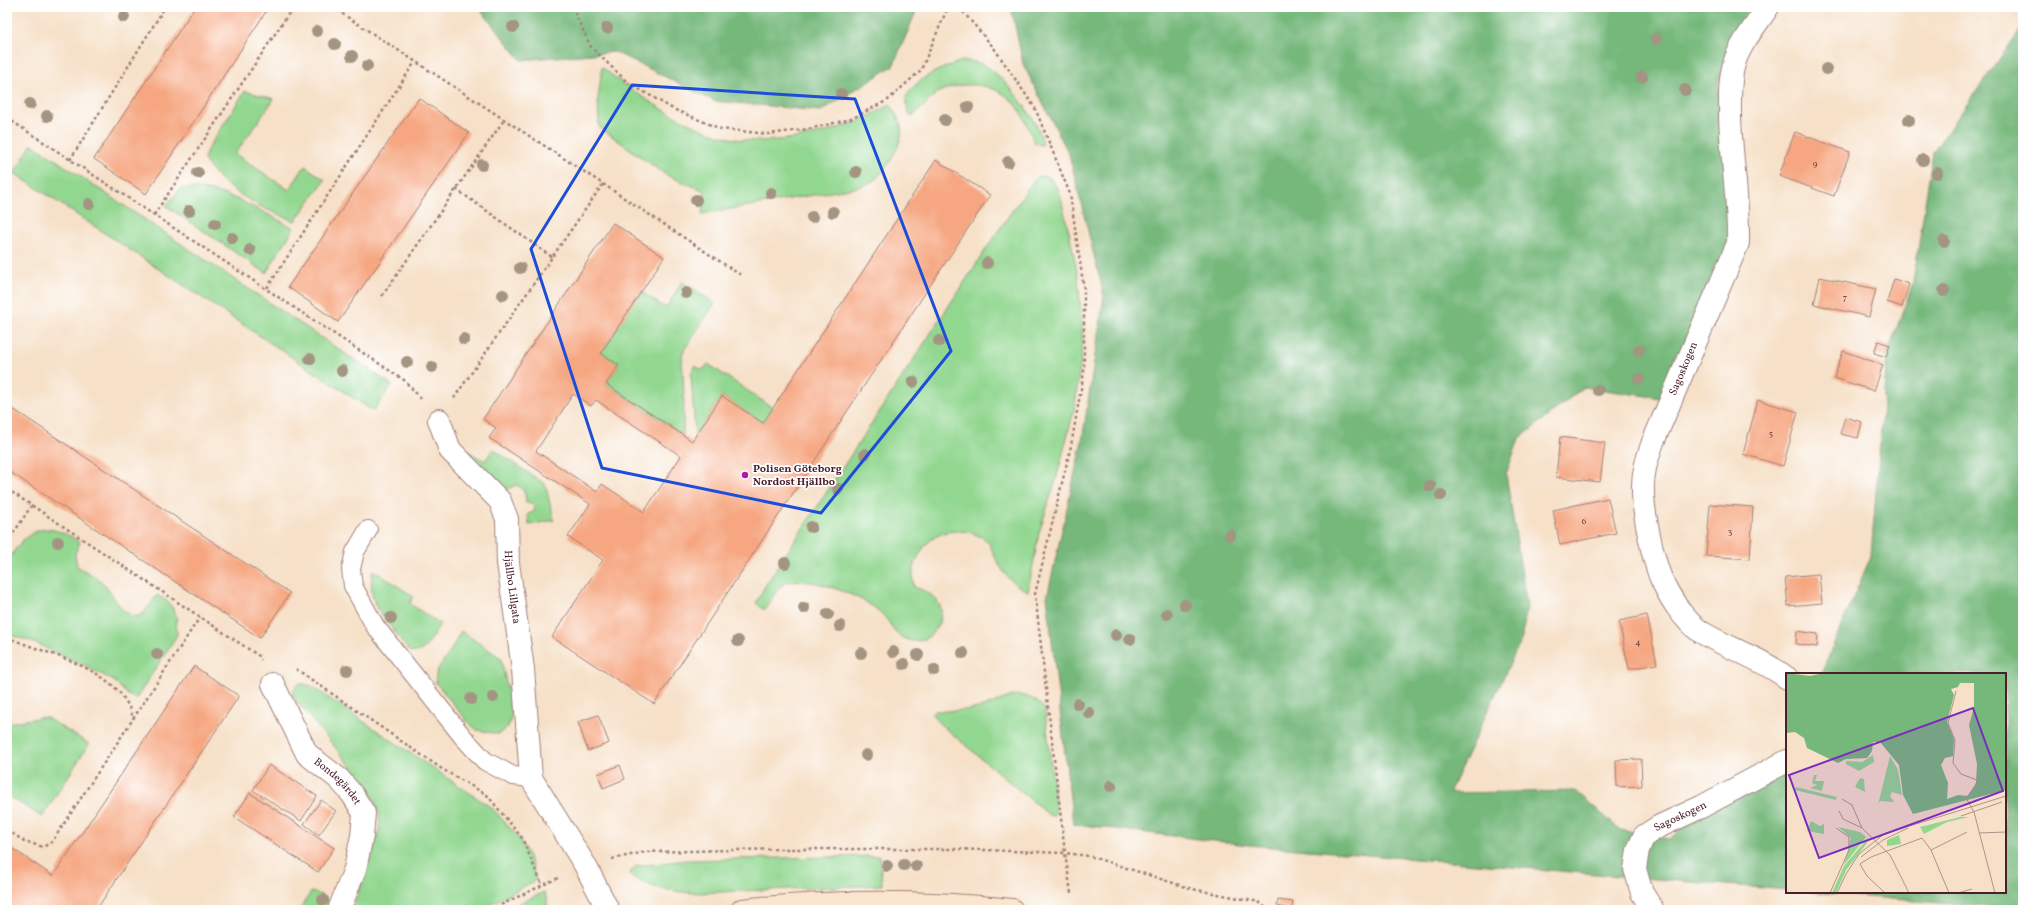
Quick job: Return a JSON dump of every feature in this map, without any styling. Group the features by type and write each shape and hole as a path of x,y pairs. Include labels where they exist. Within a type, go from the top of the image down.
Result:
{"main road":[{"path":"742,910 831,902 920,902 1012,910"}],"street":[{"name":"Sagoskogen","path":"1768,7 1747,38 1734,64 1730,97 1731,140 1738,220 1738,243 1653,442 1645,464 1643,493 1649,532 1660,576 1686,618 1700,631 1773,667 1786,677"},
{"name":"Hjällbo Lillgata","path":"440,420 450,450 500,501 507,519 508,563 523,669 530,778 585,865 608,910"},
{"name":"Bondegärdet","path":"273,684 307,754 339,779 352,794 364,813 362,836 355,869 339,910"},
{"name":"Sagoskogen","path":"1653,910 1642,893 1635,869 1638,850 1644,836 1658,827 1701,807 1786,762"}],"lane":[{"path":"368,530 355,552 351,569 353,586 375,626 463,737 486,761 513,776 530,778"}],"path":[{"path":"7,11 10,7"},
{"path":"70,160 165,7"},
{"path":"154,215 293,7"},
{"path":"332,7 742,276"},
{"path":"572,7 591,47 627,82 673,109 721,129 768,134 808,129 851,119 888,100 921,70 948,7"},
{"path":"959,7 994,48 1035,108 1070,194 1084,289 1084,372 1071,446 1035,594 1065,853 1071,892"},
{"path":"267,288 415,62"},
{"path":"7,118 267,288 404,380 440,420 603,184"},
{"path":"382,296 504,120"},
{"path":"456,189 552,257"},
{"path":"7,489 266,659"},
{"path":"7,543 32,506"},
{"path":"7,830 33,845 44,847 52,842 200,617"},
{"path":"7,637 64,658 110,683 122,694 129,706 132,719"},
{"path":"260,656 273,684"},
{"path":"292,668 299,671 442,769 487,795 522,838 542,885"},
{"path":"490,910 585,865 646,852 956,849 1065,853 1089,856 1192,889 1259,902 1268,910"}],"highlighted area":[{"path":"632,85 855,99 951,351 821,513 602,468 531,249"}],"green space":[{"path":"478,7 918,7 893,66 821,111 714,101 615,52 521,60"},
{"path":"1011,7 1758,7 1728,51 1718,84 1731,235 1725,253 1660,398 1584,387 1519,439 1506,474 1527,606 1522,638 1449,793 1576,791 1620,830 1669,839 1786,749 1786,890 1248,845 1073,824 1047,597 1082,441 1104,296 1069,154 1023,64"},
{"path":"2023,26 2023,910 1821,893 2006,893 2006,673 1821,673 1871,556 1887,355 1913,283 1933,152"},
{"path":"962,61 983,64 1005,82 1029,113 1041,135 1043,144 1041,145 1034,142 1019,109 1012,100 993,89 982,86 971,85 949,88 935,95 915,114 911,116 908,114 906,97 917,84 938,70"},
{"path":"602,67 630,89 683,120 701,129 735,139 754,141 774,140 816,134 856,122 874,114 890,104 898,117 901,126 900,140 894,155 884,170 874,180 865,185 702,214 705,191 666,175 599,127 598,99"},
{"path":"245,91 274,99 235,154 289,190 305,166 325,180 295,221 270,211 232,189 221,180 204,159 207,150"},
{"path":"32,144 392,385 373,411 14,173"},
{"path":"1044,176 1050,178 1059,190 1069,232 1078,275 1083,342 1075,406 1057,476 1039,533 1028,591 1011,581 997,561 989,544 985,540 971,533 955,531 947,532 932,539 921,552 915,565 913,573 914,587 933,596 940,606 941,612 939,624 926,638 915,641 903,638 896,632 882,614 864,601 837,589 809,582 797,581 783,584 764,610 756,603 765,586 996,234 1031,184 1037,177"},
{"path":"181,188 212,191 226,195 240,200 294,228 266,273 166,206"},
{"path":"682,282 715,303 684,350 682,356 684,396 683,435 606,384 619,365 601,353 641,291 662,306 667,307"},
{"path":"708,364 773,408 763,423 722,396 695,436 691,373 695,366 702,370"},
{"path":"464,449 485,461 493,449 545,484 554,520 529,525 528,514 535,511 533,503 526,503 523,490 516,485 505,490 493,475 477,464"},
{"path":"44,529 58,531 80,542 75,554 77,566 101,581 125,612 136,617 144,613 157,595 167,601 172,607 176,616 177,635 136,699 128,695 114,681 82,664 30,641 7,634 6,586 8,563 18,546 27,537 32,533"},
{"path":"373,570 413,596 410,604 440,624 432,638 421,650 411,652 379,611 373,597"},
{"path":"461,631 501,658 512,714 508,727 498,734 477,730 468,722 436,683 436,674"},
{"path":"300,683 311,686 492,808 519,838 529,857 536,880 479,910 352,910 378,836 380,823 378,811 368,787 295,699 293,690"},
{"path":"1018,695 1033,699 1045,710 1056,812 1053,816 1049,815 939,723 932,714 934,711 964,710 982,707"},
{"path":"45,717 89,744 42,817 7,795 7,723"},
{"path":"880,856 882,885 695,893 679,892 651,886 635,879 629,874 636,866 687,860"},
{"path":"311,892 321,895 329,901 326,910 299,910"},
{"path":"544,892 547,899 547,910 505,910"}],"building":[{"path":"195,7 269,7 146,194 94,159"},
{"path":"419,98 469,133 338,322 288,287"},
{"path":"1795,132 1850,152 1834,196 1779,176"},
{"path":"936,160 990,195 654,704 552,637 603,560 568,537 590,504 489,438 496,428 483,419 613,223 664,257 601,353 619,365 606,384 692,441 722,396 763,423","holes":["573,394 591,406 596,400 681,456 644,512 602,484 597,492 536,451"]},
{"path":"1820,277 1876,289 1869,317 1814,304"},
{"path":"1894,279 1909,284 1902,307 1887,302"},
{"path":"1878,341 1890,345 1886,357 1874,353"},
{"path":"1843,351 1883,365 1874,391 1834,378"},
{"path":"1758,400 1798,412 1783,466 1743,454"},
{"path":"7,405 290,593 260,638 7,470"},
{"path":"1845,417 1862,422 1858,438 1840,434"},
{"path":"1560,437 1605,443 1600,482 1556,477"},
{"path":"1608,498 1616,533 1560,545 1553,510"},
{"path":"1710,504 1753,507 1750,559 1706,556"},
{"path":"1819,574 1822,603 1788,606 1785,577"},
{"path":"1647,615 1657,664 1629,669 1619,621"},
{"path":"1797,631 1818,634 1817,647 1796,644"},
{"path":"194,666 239,696 96,910 7,909 7,845 53,876"},
{"path":"598,715 609,743 588,751 578,722"},
{"path":"1641,759 1642,786 1617,787 1616,760"},
{"path":"269,765 317,796 301,821 253,790"},
{"path":"620,765 625,779 603,788 598,774"},
{"path":"250,793 334,848 318,872 234,817"},
{"path":"321,800 336,811 319,835 304,824"},
{"path":"1278,900 1293,902 1292,909 1277,906"}],"place":[{"name":"Polisen Göteborg Nordost Hjällbo","path":"745,475"}]}
